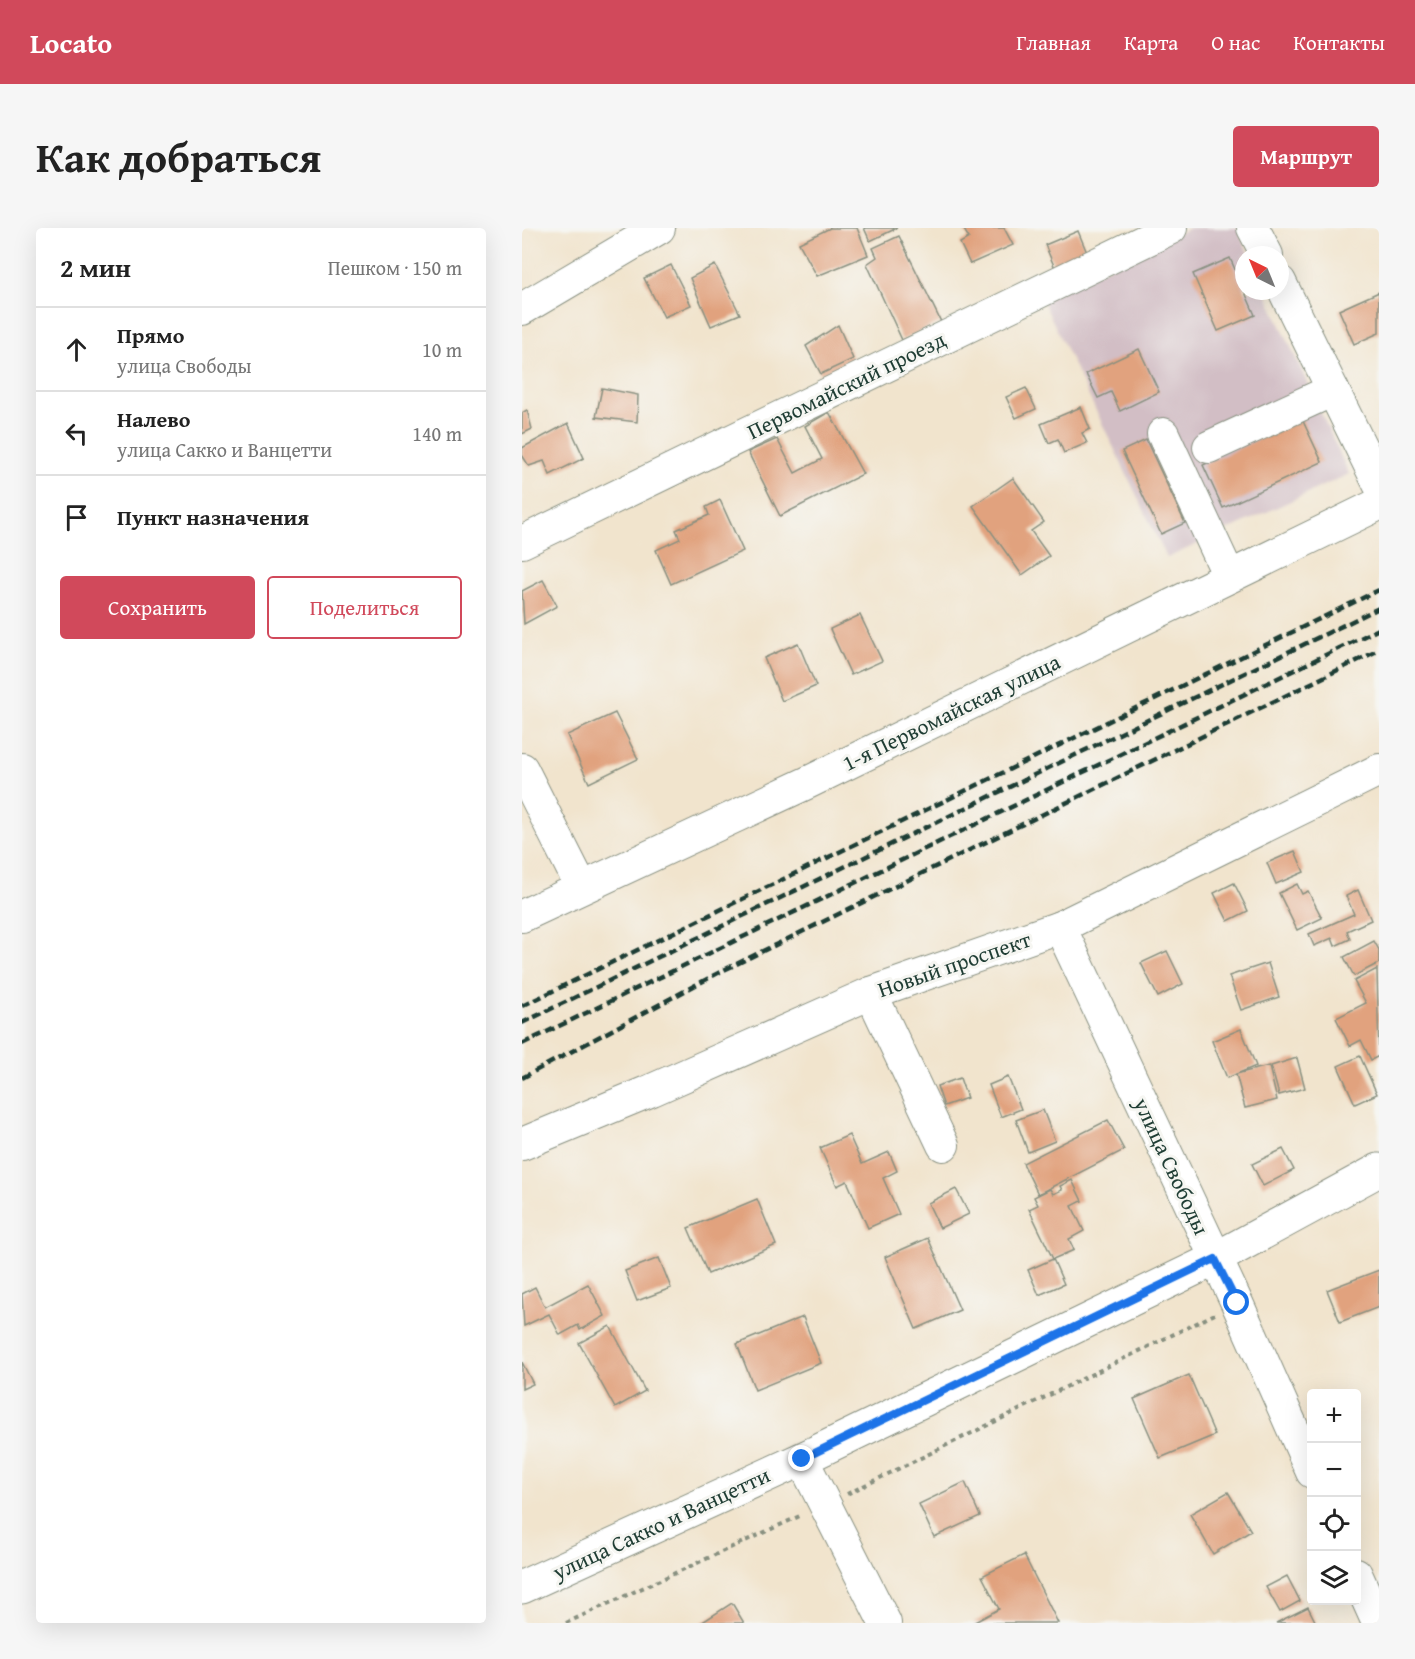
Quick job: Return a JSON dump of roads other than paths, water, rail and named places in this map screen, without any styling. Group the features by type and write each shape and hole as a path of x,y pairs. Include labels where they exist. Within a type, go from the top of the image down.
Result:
{"main road":[{"name":"улица Сакко и Ванцетти","path":"522,1587 802,1459 1215,1259 1379,1170"}],"street":[{"path":"522,309 659,228"},
{"name":"Первомайский проезд","path":"522,542 1171,228"},
{"path":"1253,228 1262,246"},
{"path":"1289,300 1379,484"},
{"path":"1209,447 1333,390"},
{"path":"1163,434 1229,576"},
{"name":"1-я Первомайская улица","path":"522,916 581,886 809,782 1379,504"},
{"path":"522,769 581,886"},
{"name":"Новый проспект","path":"522,1144 652,1090 871,993 1060,927 1379,770"},
{"name":"улица Свободы","path":"1060,927 1237,1303 1307,1463"},
{"path":"871,993 943,1145"},
{"path":"802,1459 885,1623"},
{"path":"1361,1585 1378,1623"}],"railway":[{"path":"522,1006 1379,590"},
{"path":"522,1023 1379,608"},
{"path":"522,1044 1379,629"},
{"path":"522,1078 722,971 1379,650"}]}
